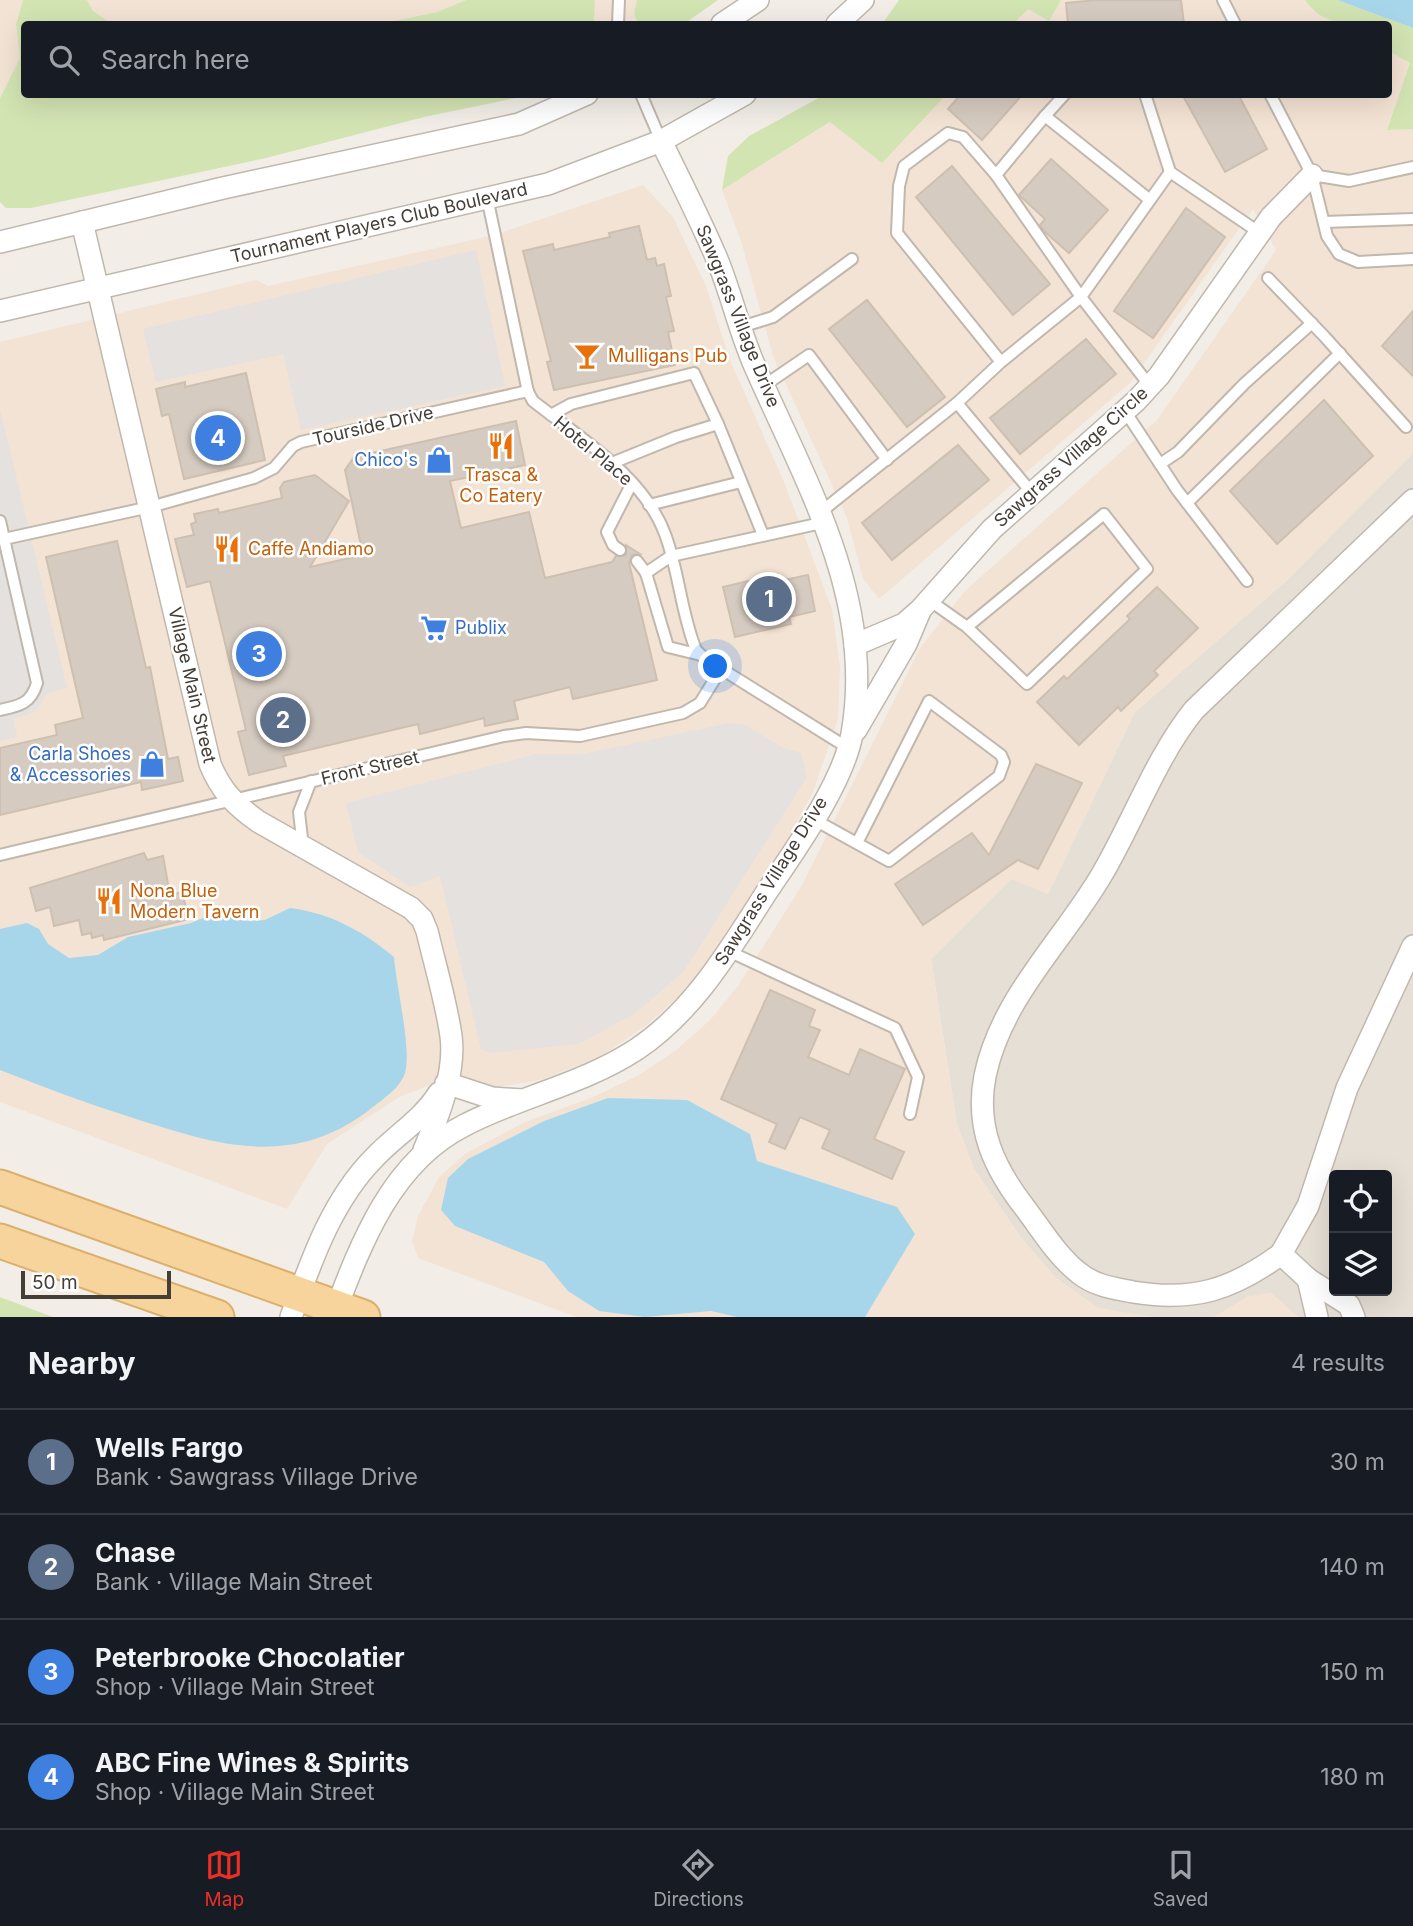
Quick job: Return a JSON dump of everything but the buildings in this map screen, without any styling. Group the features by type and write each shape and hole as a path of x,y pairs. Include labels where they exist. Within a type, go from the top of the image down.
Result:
{"main road":[{"path":"0,1187 295,1306 344,1314"},
{"path":"0,1241 216,1317"}],"street":[{"path":"726,21 758,0"},
{"path":"840,21 863,0"},
{"path":"0,242 223,188 519,124 578,98"},
{"name":"Tournament Players Club Boulevard","path":"0,312 548,184 661,141 738,98"},
{"name":"Sawgrass Village Drive","path":"344,1314 388,1196 424,1150 466,1124 600,1070 638,1048 674,1019 728,951 813,819 850,743 857,694 855,645 846,592 824,516 765,385 706,233 661,141"},
{"name":"Sawgrass Village Circle","path":"855,645 904,624 992,529 1150,386 1270,217 1312,175"},
{"name":"Village Main Street","path":"82,222 210,764 219,789 258,821 411,908 422,919 452,1037 446,1083 437,1120 424,1150"},
{"path":"1413,500 1194,710 1177,731 1131,825 1105,869 1036,967 994,1045 981,1104 993,1160 1059,1252 1091,1282 1167,1297 1194,1296 1258,1271 1281,1254 1308,1206 1348,1088 1413,946"},
{"path":"850,743 906,644 925,604"},
{"path":"295,1306 327,1226 350,1186 375,1157 421,1118 446,1083"},
{"name":"Sawgrass Village Drive","path":"446,1083 492,1098 527,1100"},
{"path":"1281,1254 1308,1279 1349,1305 1354,1317"},
{"path":"1308,1279 1317,1317"}],"lane":[{"path":"618,21 619,0"},
{"path":"1223,0 1234,21"},
{"path":"643,98 661,141"},
{"path":"996,175 1061,98"},
{"path":"1146,98 1170,172 1260,233"},
{"path":"1272,98 1312,175 1327,236 1339,254 1358,262 1413,259"},
{"path":"1045,116 1150,200"},
{"path":"1001,362 897,233 899,186 904,166 948,134 963,136 996,175 1081,298 1150,386"},
{"path":"1312,175 1349,181 1413,167"},
{"path":"646,573 671,556 763,535 824,516 1001,362 1081,298 1170,172"},
{"path":"486,197 527,391"},
{"path":"1324,222 1413,219"},
{"path":"741,327 773,317 852,259"},
{"path":"1268,278 1406,428"},
{"path":"1160,464 1178,452 1244,384 1312,323"},
{"path":"1187,503 1340,354"},
{"path":"765,385 810,355 887,460"},
{"path":"551,415 571,404 694,373 763,535"},
{"name":"Hotel Place","path":"527,391 533,401 612,463 649,505 666,535 690,635 701,655"},
{"name":"Tourside Drive","path":"4,539 150,507 254,478 274,468 293,446 301,442 527,391"},
{"path":"957,403 1032,493"},
{"path":"1125,411 1187,503 1247,581"},
{"path":"612,463 676,437 718,424"},
{"path":"649,505 741,482"},
{"path":"620,550 613,545 607,532 632,483"},
{"path":"925,604 967,627 1027,684 1147,569 1104,514 967,627"},
{"path":"0,521 37,683 34,695 24,704 0,710"},
{"path":"637,561 646,573 668,647 701,655 850,743"},
{"name":"Front Street","path":"0,855 504,736 526,733 580,736 683,713 700,703 722,669"},
{"path":"813,819 889,861 999,776 1004,762 1001,755 929,701 857,843"},
{"path":"303,847 299,812 311,781"},
{"path":"728,951 895,1028 918,1077 910,1114"}],"shaded area":[{"path":"0,0 23,0 16,24 20,58 0,98"},
{"path":"87,0 466,0 437,12 394,21 108,21 93,11"},
{"path":"595,0 637,0 634,13 637,21 594,21"},
{"path":"1061,0 1305,0 1312,10 1332,21 1049,21"},
{"path":"1028,8 1049,21 1016,21"},
{"path":"1392,53 1411,63 1387,129 1413,129 1413,453 1285,582 1135,712 1048,894 1011,879 931,959 957,1124 974,1169 1022,1239 1056,1278 1098,1308 1154,1317 576,1317 418,1258 412,1241 418,1216 439,1177 465,1154 525,1122 593,1097 637,1076 675,1051 710,1020 738,986 801,887 920,648 965,591 1157,420 1276,250 1253,209 1130,383 879,599 863,579 847,518 773,356 741,241 722,190 831,122 882,162 943,98 1392,98"},
{"path":"643,185 673,217 706,286 730,360 784,482 832,609 840,667 838,719 813,792 774,865 731,929 692,984 648,1024 600,1057 540,1080 498,1087 450,1078 401,1096 327,1144 287,1209 0,1102 0,342 256,280 268,286 494,235"},
{"path":"476,250 505,386 301,430 283,354 156,382 143,329"},
{"path":"0,409 67,688 47,693 39,707 28,715 14,719 17,737 0,741"},
{"path":"1413,453 1413,1317 1298,1317 1271,1293 1248,1297 1214,1317 1147,1317 1098,1308 1056,1278 1022,1239 974,1169 957,1124 931,959 1012,878 1048,894 1135,712 1285,582"},
{"path":"730,723 745,725 783,748 801,753 807,777 684,971 637,1012 579,1044 489,1053 481,1049 440,876 410,887 358,852 346,803 536,754 583,754"},
{"path":"1271,1293 1298,1317 1214,1317 1248,1296"}],"green space":[{"path":"23,0 87,0 93,11 108,21 21,21 21,98 516,98 424,117 266,158 31,208 6,208 0,202 0,98 20,58 16,24"},
{"path":"466,0 595,0 594,21 394,21 437,12"},
{"path":"637,0 718,0 688,21 637,21 634,13"},
{"path":"899,0 1061,0 1049,21 1028,9 1016,21 884,21"},
{"path":"1305,0 1337,0 1413,28 1413,129 1387,130 1410,63 1392,53 1392,21 1335,21 1313,9"},
{"path":"819,98 943,98 882,163 830,122 722,190 728,156 749,136"},
{"path":"0,1297 53,1317 0,1317"}],"water":[{"path":"1337,0 1413,0 1413,28"},
{"path":"290,908 319,914 345,925 394,957 407,1049 405,1073 389,1094 339,1129 309,1141 280,1146 221,1143 114,1112 0,1070 0,929 27,923 39,929 48,944 69,958 98,955 128,937 191,923 215,913 248,921 265,920"},
{"path":"608,1098 687,1100 750,1134 757,1161 897,1207 915,1234 865,1317 737,1317 711,1311 645,1317 599,1311 568,1291 544,1262 455,1226 441,1210 448,1178 468,1159 544,1121"}],"place":[{"name":"Mulligans Pub","path":"587,356"},
{"name":"ABC Fine Wines & Spirits","path":"218,438"},
{"name":"Trasca & Co Eatery","path":"501,446"},
{"name":"Chico's","path":"439,460"},
{"name":"Caffe Andiamo","path":"227,549"},
{"name":"Wells Fargo","path":"769,599"},
{"name":"Publix","path":"434,628"},
{"name":"Peterbrooke Chocolatier","path":"259,654"},
{"name":"Chase","path":"283,720"},
{"name":"Carla Shoes & Accessories","path":"152,764"},
{"name":"Nona Blue Modern Tavern","path":"109,901"}]}
